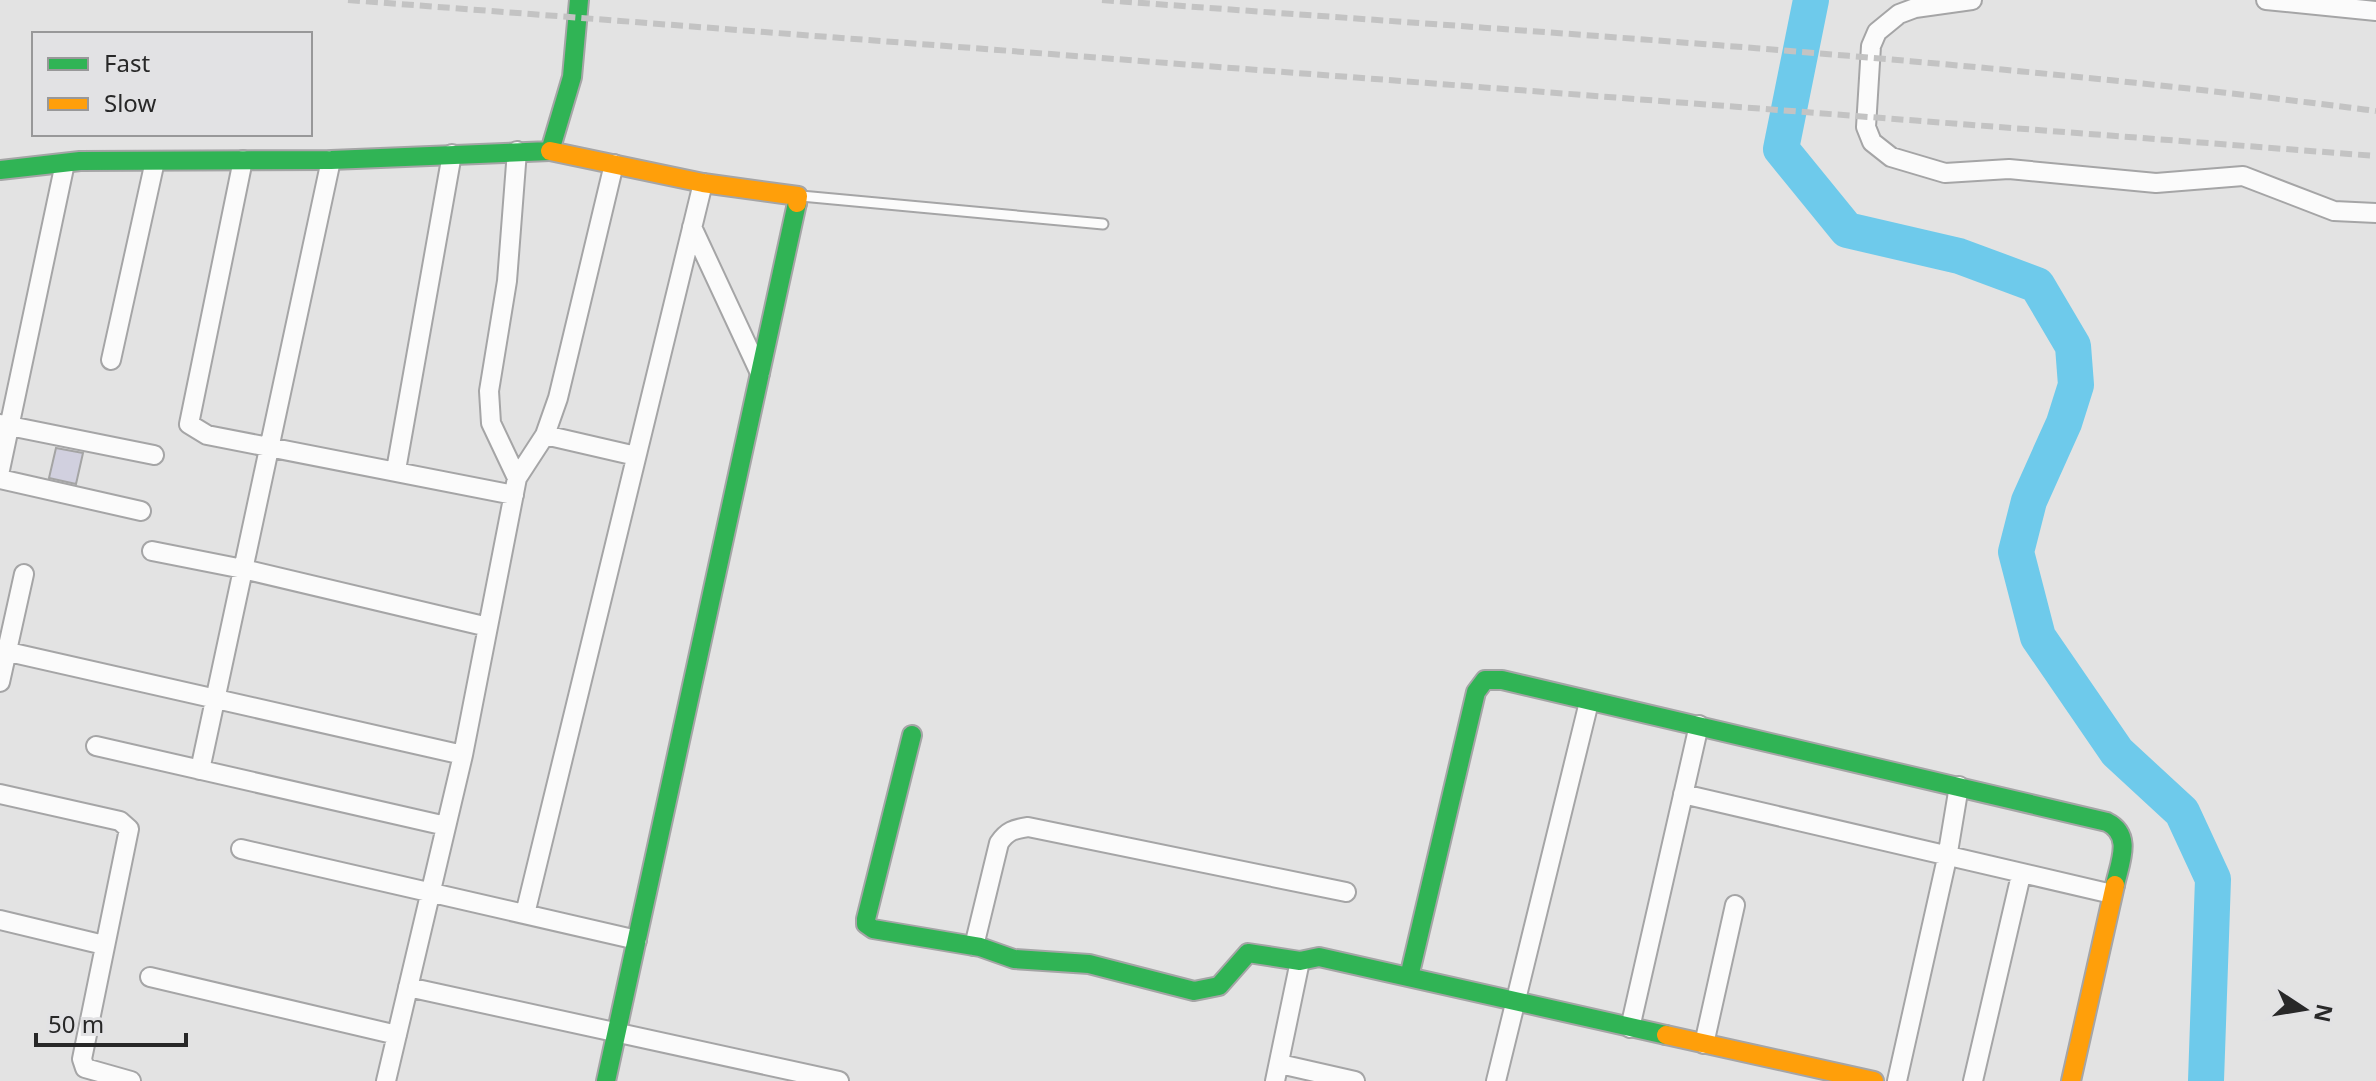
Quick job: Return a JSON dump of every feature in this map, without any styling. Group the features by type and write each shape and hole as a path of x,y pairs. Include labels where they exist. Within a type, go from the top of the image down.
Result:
{"street":[{"path":"550,151 571,89 577,53 579,0"},
{"path":"1972,0 1915,8 1899,14 1877,32 1871,46 1866,127 1872,142 1891,157 1945,173 2009,169 2156,183 2243,176 2334,211 2376,213"},
{"path":"2266,0 2376,11"},
{"path":"515,487 491,423 489,391 507,281 517,151"},
{"path":"0,170 65,163 331,160 550,151 703,183 798,196 606,1081"},
{"path":"396,470 452,154"},
{"path":"243,160 189,424 207,435 396,470 515,487"},
{"path":"200,770 331,160"},
{"path":"111,360 155,161"},
{"path":"0,470 5,425 65,163"},
{"path":"386,1081 463,755 515,487 545,435 558,398 614,164"},
{"path":"525,914 703,183"},
{"path":"692,227 760,374"},
{"path":"5,425 154,455"},
{"path":"545,435 636,456"},
{"path":"0,479 141,511"},
{"path":"152,551 243,569 488,627"},
{"path":"0,682 3,651 24,574"},
{"path":"3,651 463,755"},
{"path":"1409,977 1479,686 1491,678 1959,786 2101,820 2117,827 2124,843 2071,1081"},
{"path":"1496,1081 1589,702"},
{"path":"1630,1028 1699,725"},
{"path":"912,735 866,924 873,929 974,946 1014,959 1089,964 1194,991 1219,986 1248,953 1300,961"},
{"path":"96,746 446,826"},
{"path":"1897,1081 1947,858 1959,786"},
{"path":"0,794 126,824 130,837 104,945 82,1064 91,1072 131,1081"},
{"path":"1683,794 2112,894"},
{"path":"974,946 999,843 1005,834 1028,827 1346,892"},
{"path":"241,849 637,940"},
{"path":"1973,1081 2021,875"},
{"path":"1704,1044 1735,905"},
{"path":"0,920 104,945"},
{"path":"1355,1081 1277,1073 1300,961 1305,957 1319,957 1704,1044 1826,1076 1874,1081"},
{"path":"150,977 397,1035"},
{"path":"408,987 839,1081"}],"lane":[{"path":"798,196 1103,224"}],"building":[{"path":"56,448 83,453 76,484 49,478"}],"waterway":[{"path":"1811,0 1781,149 1847,230 1959,256 2037,285 2073,346 2076,385 2064,423 2029,501 2016,552 2038,637 2117,752 2182,812 2213,879 2206,1081"}],"railway":[{"path":"348,0 2376,156"},
{"path":"1102,0 1899,60 2376,111"}],"traffic: fast":[{"path":"0,170 80,161 331,160 550,151 572,77 579,0"},
{"path":"606,1081 797,203"},
{"path":"1409,977 1476,692 1485,680 1502,680 2107,822 2115,827 2122,842 2122,858 2115,885"},
{"path":"912,735 866,919 866,924 873,929 980,947 1014,959 1089,964 1194,991 1219,986 1248,953 1300,961 1319,957 1666,1035"}],"traffic: slow":[{"path":"550,151 703,183 798,196 797,203"},
{"path":"2071,1081 2115,885"},
{"path":"1666,1035 1874,1081"}]}
